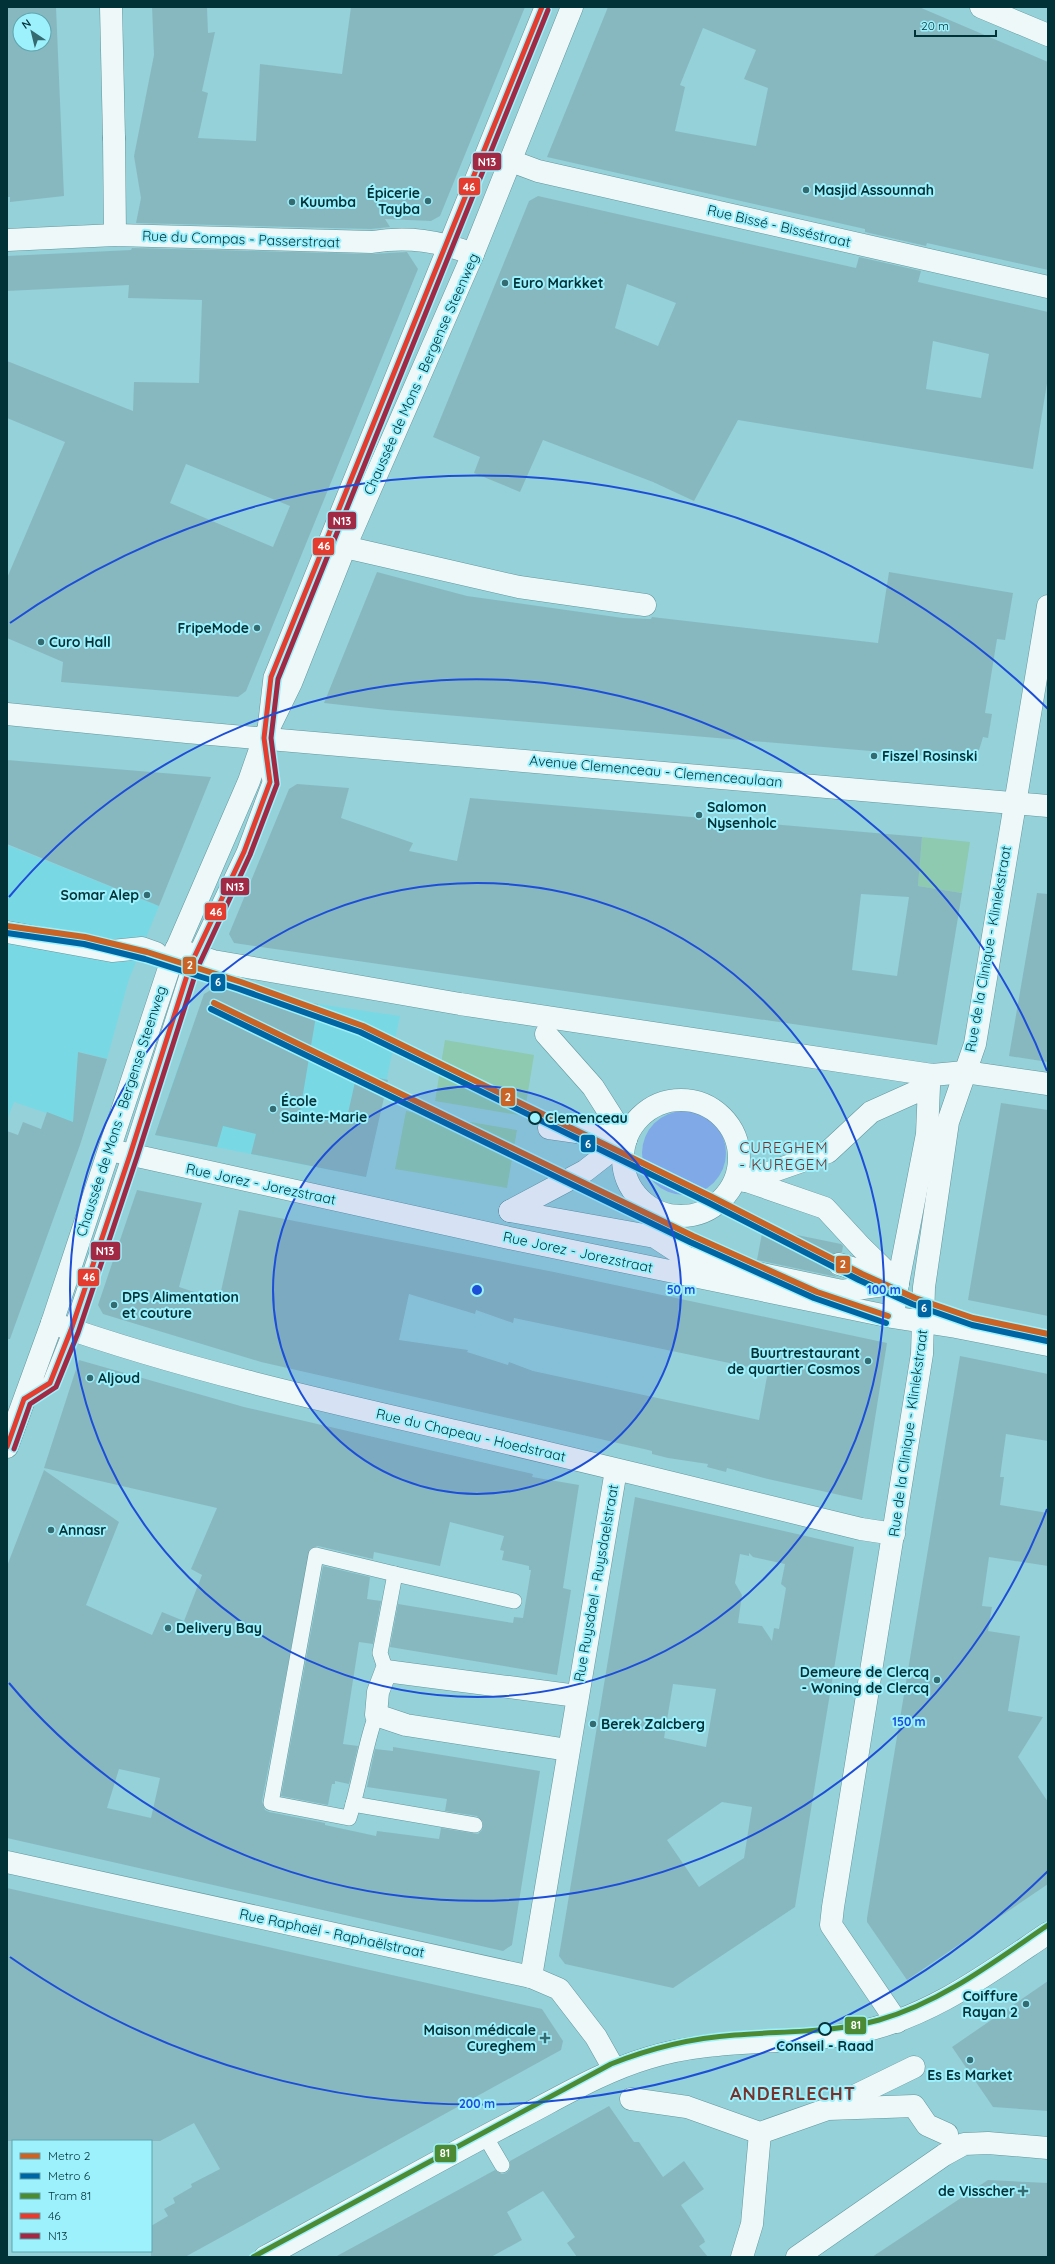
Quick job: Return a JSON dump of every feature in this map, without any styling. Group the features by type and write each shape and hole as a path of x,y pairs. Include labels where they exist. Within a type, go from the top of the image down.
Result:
{"street":[{"path":"111,7 115,235"},
{"name":"Chaussée de Mons - Bergense Steenweg","path":"7,1447 24,1399 61,1326 130,1079 176,953 249,781 264,738 291,683 345,547 473,254 572,7"},
{"path":"981,7 1048,35"},
{"name":"Rue Bissé - Bisséstraat","path":"511,161 538,171 1048,287"},
{"name":"Rue du Compas - Passerstraat","path":"7,240 115,235 372,242 391,239 446,244 473,254"},
{"path":"345,547 519,587 645,605"},
{"name":"Rue de la Clinique - Kliniekstraat","path":"897,2022 831,1925 922,1354 924,1287 948,1122 975,1044 1048,606"},
{"name":"Avenue Clemenceau - Clemenceaulaan","path":"7,714 264,738 1048,806"},
{"path":"7,932 112,951 142,948 176,953 213,961 475,1007 932,1075 965,1072 1048,1084"},
{"path":"546,1034 593,1087 626,1139"},
{"path":"740,1179 738,1145 733,1130 724,1118 711,1108 696,1101 680,1099 665,1102 650,1108 638,1118 626,1139 622,1163 626,1178 633,1192 644,1204 660,1212 674,1216 690,1216 705,1212 718,1203 740,1179 828,1152 871,1112 930,1086 927,1134 904,1284 894,1309"},
{"path":"549,1128 626,1139"},
{"path":"626,1139 585,1171 510,1211 655,1237 687,1258 842,1291 904,1284"},
{"name":"Rue Jorez - Jorezstraat","path":"110,1150 514,1239 892,1317 924,1321 1048,1345"},
{"path":"740,1179 826,1208 860,1247 904,1284"},
{"path":"655,1237 660,1212"},
{"name":"Rue du Chapeau - Hoedstraat","path":"61,1326 299,1396 861,1529 894,1534"},
{"name":"Rue Ruysdael - Ruysdaelstraat","path":"531,1977 616,1470"},
{"path":"386,1671 378,1692 376,1715 406,1725 568,1750"},
{"name":"Rue Ruysdael - Ruysdaelstraat","path":"386,1671 577,1696"},
{"name":"Rue Raphaël - Raphaëlstraat","path":"7,1862 531,1977 559,1988 596,2037 614,2069"},
{"path":"265,2257 485,2136 614,2069 650,2057 683,2050 836,2036 897,2022 925,2011 957,1994 1048,1933"},
{"path":"631,2099 687,2107 760,2132 828,2109 914,2067"},
{"path":"828,2109 914,2106 927,2125 947,2134"},
{"path":"742,2257 752,2224 760,2132"},
{"path":"797,2257 944,2155 964,2144 988,2143 1048,2148"},
{"path":"752,2224 764,2242"}],"lane":[{"name":"Chaussée de Mons - Bergense Steenweg","path":"264,738 271,677 542,7"},
{"name":"Chaussée de Mons - Bergense Steenweg","path":"61,1326 130,1155 176,953"},
{"path":"376,1715 368,1736 349,1818 271,1803 316,1555 514,1601"},
{"path":"386,1671 380,1653 395,1574"},
{"path":"353,1804 475,1825"},
{"path":"485,2136 502,2165"}],"shaded area":[{"path":"7,845 159,906 129,979 107,1059 80,1052 78,1057 73,1122 14,1102 7,1120"},
{"name":"École Sainte-Marie","path":"318,1004 400,1016 366,1177 155,1135 185,1047 305,1082"},
{"path":"684,1111 692,1112 707,1118 719,1130 725,1145 725,1161 719,1176 707,1188 692,1194 684,1195 676,1194 661,1188 649,1176 643,1161 642,1153 643,1145 649,1130 661,1118 676,1112"}],"green space":[{"path":"922,837 970,842 962,893 918,886"},
{"path":"445,1040 534,1055 524,1116 435,1101"},
{"path":"406,1111 517,1130 507,1188 395,1169"}],"building":[{"path":"7,7 56,7 64,196 10,202 10,197 7,197"},
{"path":"152,7 207,7 208,33 215,32 202,91 208,93 198,138 256,141 260,64 342,74 351,7 525,7 440,216 431,221 385,219 390,227 371,229 136,223 141,198 134,156 154,55"},
{"path":"608,7 919,7 1048,62 1048,270 927,243 926,246 865,232 865,229 547,157","holes":["703,28 756,50 744,79 768,88 756,146 675,131 685,87 680,85"]},
{"path":"538,196 856,268 859,257 921,271 918,282 1048,312 1048,377 1033,469 738,420 694,501 653,482 543,440 520,492 474,473 480,457 433,437 529,201","holes":["627,284 676,303 658,346 615,328","933,341 989,354 981,398 926,389"]},
{"path":"132,248 372,254 407,252 418,269 246,691 238,697 61,682 63,662 7,638 7,578 65,442 7,418 7,361 133,411 134,382 199,383 202,300 128,298 129,285 7,291 7,256 131,250","holes":["186,464 290,506 273,547 170,503"]},
{"path":"377,572 467,596 623,618 651,619 652,617 878,643 889,572 1013,593 1005,640 997,639 985,713 992,714 988,738 983,737 976,760 387,710 324,703"},
{"path":"7,760 211,777 159,906 7,844"},
{"path":"297,784 349,788 341,818 413,843 409,851 457,861 470,798 922,837 918,886 962,893 937,1045 234,943 229,934 289,789","holes":["861,894 909,897 897,976 852,970"]},
{"path":"1037,893 1048,894 1048,1062 1009,1056"},
{"name":"École Sainte-Marie","path":"214,988 318,1004 300,1112 346,1122 357,1073 388,1080 366,1177 251,1154 256,1134 223,1126 217,1147 155,1135 204,994"},
{"path":"78,1052 107,1059 80,1145 10,1339 7,1339 7,1131 18,1135 23,1122 41,1129 47,1112 73,1122"},
{"path":"1001,1103 1048,1110 1048,1316 968,1300"},
{"path":"137,1190 202,1203 179,1287 219,1300 239,1210 554,1272 887,1343 862,1500 768,1479 727,1468 726,1472 707,1467 708,1464 668,1458 652,1454 652,1451 644,1449 261,1362 103,1314 98,1305","holes":["409,1294 475,1314 476,1310 513,1323 514,1318 768,1371 759,1420 533,1371 509,1362 508,1365 467,1352 468,1350 399,1340"]},
{"path":"763,1228 841,1244 843,1246 842,1252 831,1255 827,1261 830,1272 837,1277 757,1260"},
{"path":"960,1356 1048,1374 1048,1441 1006,1434 1000,1477 1004,1477 1000,1505 1048,1513 1048,1566 989,1557 982,1606 992,1607 988,1631 1020,1636 1008,1711 1043,1717 1018,1757 1048,1802 1048,1884 907,1980 867,1922 867,1918"},
{"path":"79,1360 244,1407 533,1474 532,1477 579,1485 563,1588 571,1590 557,1675 390,1647 398,1604 513,1623 514,1617 523,1618 531,1570 529,1570 529,1566 502,1560 504,1551 500,1550 504,1536 450,1522 440,1566 374,1552 373,1559 318,1546 310,1549 262,1801 265,1810 269,1812 325,1823 325,1825 376,1836 377,1831 439,1839 441,1828 478,1834 482,1830 483,1822 477,1816 445,1811 447,1799 367,1787 375,1749 393,1751 393,1747 540,1771 512,1945 503,1951 7,1838 7,1566 44,1470 119,1522 86,1605 152,1635 162,1612 184,1621 202,1575 191,1569 217,1508 44,1468","holes":["119,1769 160,1778 151,1818 107,1808"]},
{"path":"635,1497 854,1547 795,1907 673,1988 565,1964 559,1956","holes":["749,1553 753,1557 785,1564 781,1584 786,1588 779,1629 774,1628 772,1641 762,1626 738,1623 742,1595 735,1583 740,1554 749,1556","673,1684 716,1689 706,1747 664,1738","722,1802 752,1807 744,1858 699,1887 667,1840"]},
{"path":"323,1566 370,1577 367,1599 381,1601 373,1644 359,1642 343,1744 358,1746 349,1784 335,1781 335,1784 332,1784 328,1805 281,1796"},
{"path":"7,1888 542,2009 563,2041 561,2050 185,2257 151,2257 152,2225 168,2216 164,2209 175,2203 173,2198 192,2187 191,2184 220,2169 194,2123 160,2141 7,2141"},
{"path":"1048,1981 1048,2111 993,2107 952,2047"},
{"path":"609,2106 634,2142 639,2142 663,2177 684,2161 704,2189 681,2205 704,2239 705,2242 699,2246 708,2257 577,2257 567,2243 575,2237 543,2191 507,2212 522,2240 491,2257 335,2257 495,2170 502,2174 506,2173 510,2169 510,2161"},
{"path":"988,2180 1048,2183 1048,2257 872,2257"}],"metro line":[{"name":"2","path":"7,926 85,937 147,952 241,982 363,1026 712,1197 862,1274 915,1298 973,1318 1048,1334"},
{"name":"6","path":"7,933 84,944 145,959 239,989 360,1032 709,1203 859,1280 912,1304 972,1325 1047,1341"},
{"name":"2","path":"214,1003 693,1236 817,1292 888,1316"},
{"name":"6","path":"211,1009 690,1242 814,1298 886,1323"}],"tram line":[{"name":"81","path":"253,2257 611,2064 641,2053 687,2041 719,2036 807,2031 843,2027 879,2020 925,2003 946,1992 988,1966 1048,1925"}],"transit line":[{"name":"46","path":"7,1447 24,1399 50,1383 71,1330 130,1155 190,966 244,852 270,782 264,738 271,677 542,7"},
{"name":"N13","path":"14,1449 30,1404 56,1387 78,1333 137,1157 197,969 250,855 277,784 271,738 278,679 548,10"}],"place":[{"name":"Masjid Assounnah","path":"806,190"},
{"name":"Épicerie Tayba","path":"428,201"},
{"name":"Kuumba","path":"292,202"},
{"name":"Euro Markket","path":"505,283"},
{"name":"FripeMode","path":"257,628"},
{"name":"Curo Hall","path":"41,642"},
{"name":"Fiszel Rosinski","path":"874,756"},
{"name":"Salomon Nysenholc","path":"699,815"},
{"name":"Somar Alep","path":"147,895"},
{"name":"École Sainte-Marie","path":"273,1109"},
{"name":"Clemenceau","path":"535,1118"},
{"name":"DPS Alimentation et couture","path":"114,1305"},
{"name":"Buurtrestaurant de quartier Cosmos","path":"868,1361"},
{"name":"Aljoud","path":"90,1378"},
{"name":"Annasr","path":"51,1530"},
{"name":"Delivery Bay","path":"168,1628"},
{"name":"Demeure de Clercq - Woning de Clercq","path":"937,1680"},
{"name":"Berek Zalcberg","path":"593,1724"},
{"name":"Coiffure Rayan 2","path":"1026,2004"},
{"name":"Conseil - Raad","path":"825,2029"},
{"name":"Maison médicale Cureghem","path":"545,2038"},
{"name":"Es Es Market","path":"970,2060"},
{"name":"de Visscher","path":"1023,2191"}],"district":[{"name":"CUREGHEM - KUREGEM","path":"784,1156"},
{"name":"ANDERLECHT","path":"793,2094"}]}
